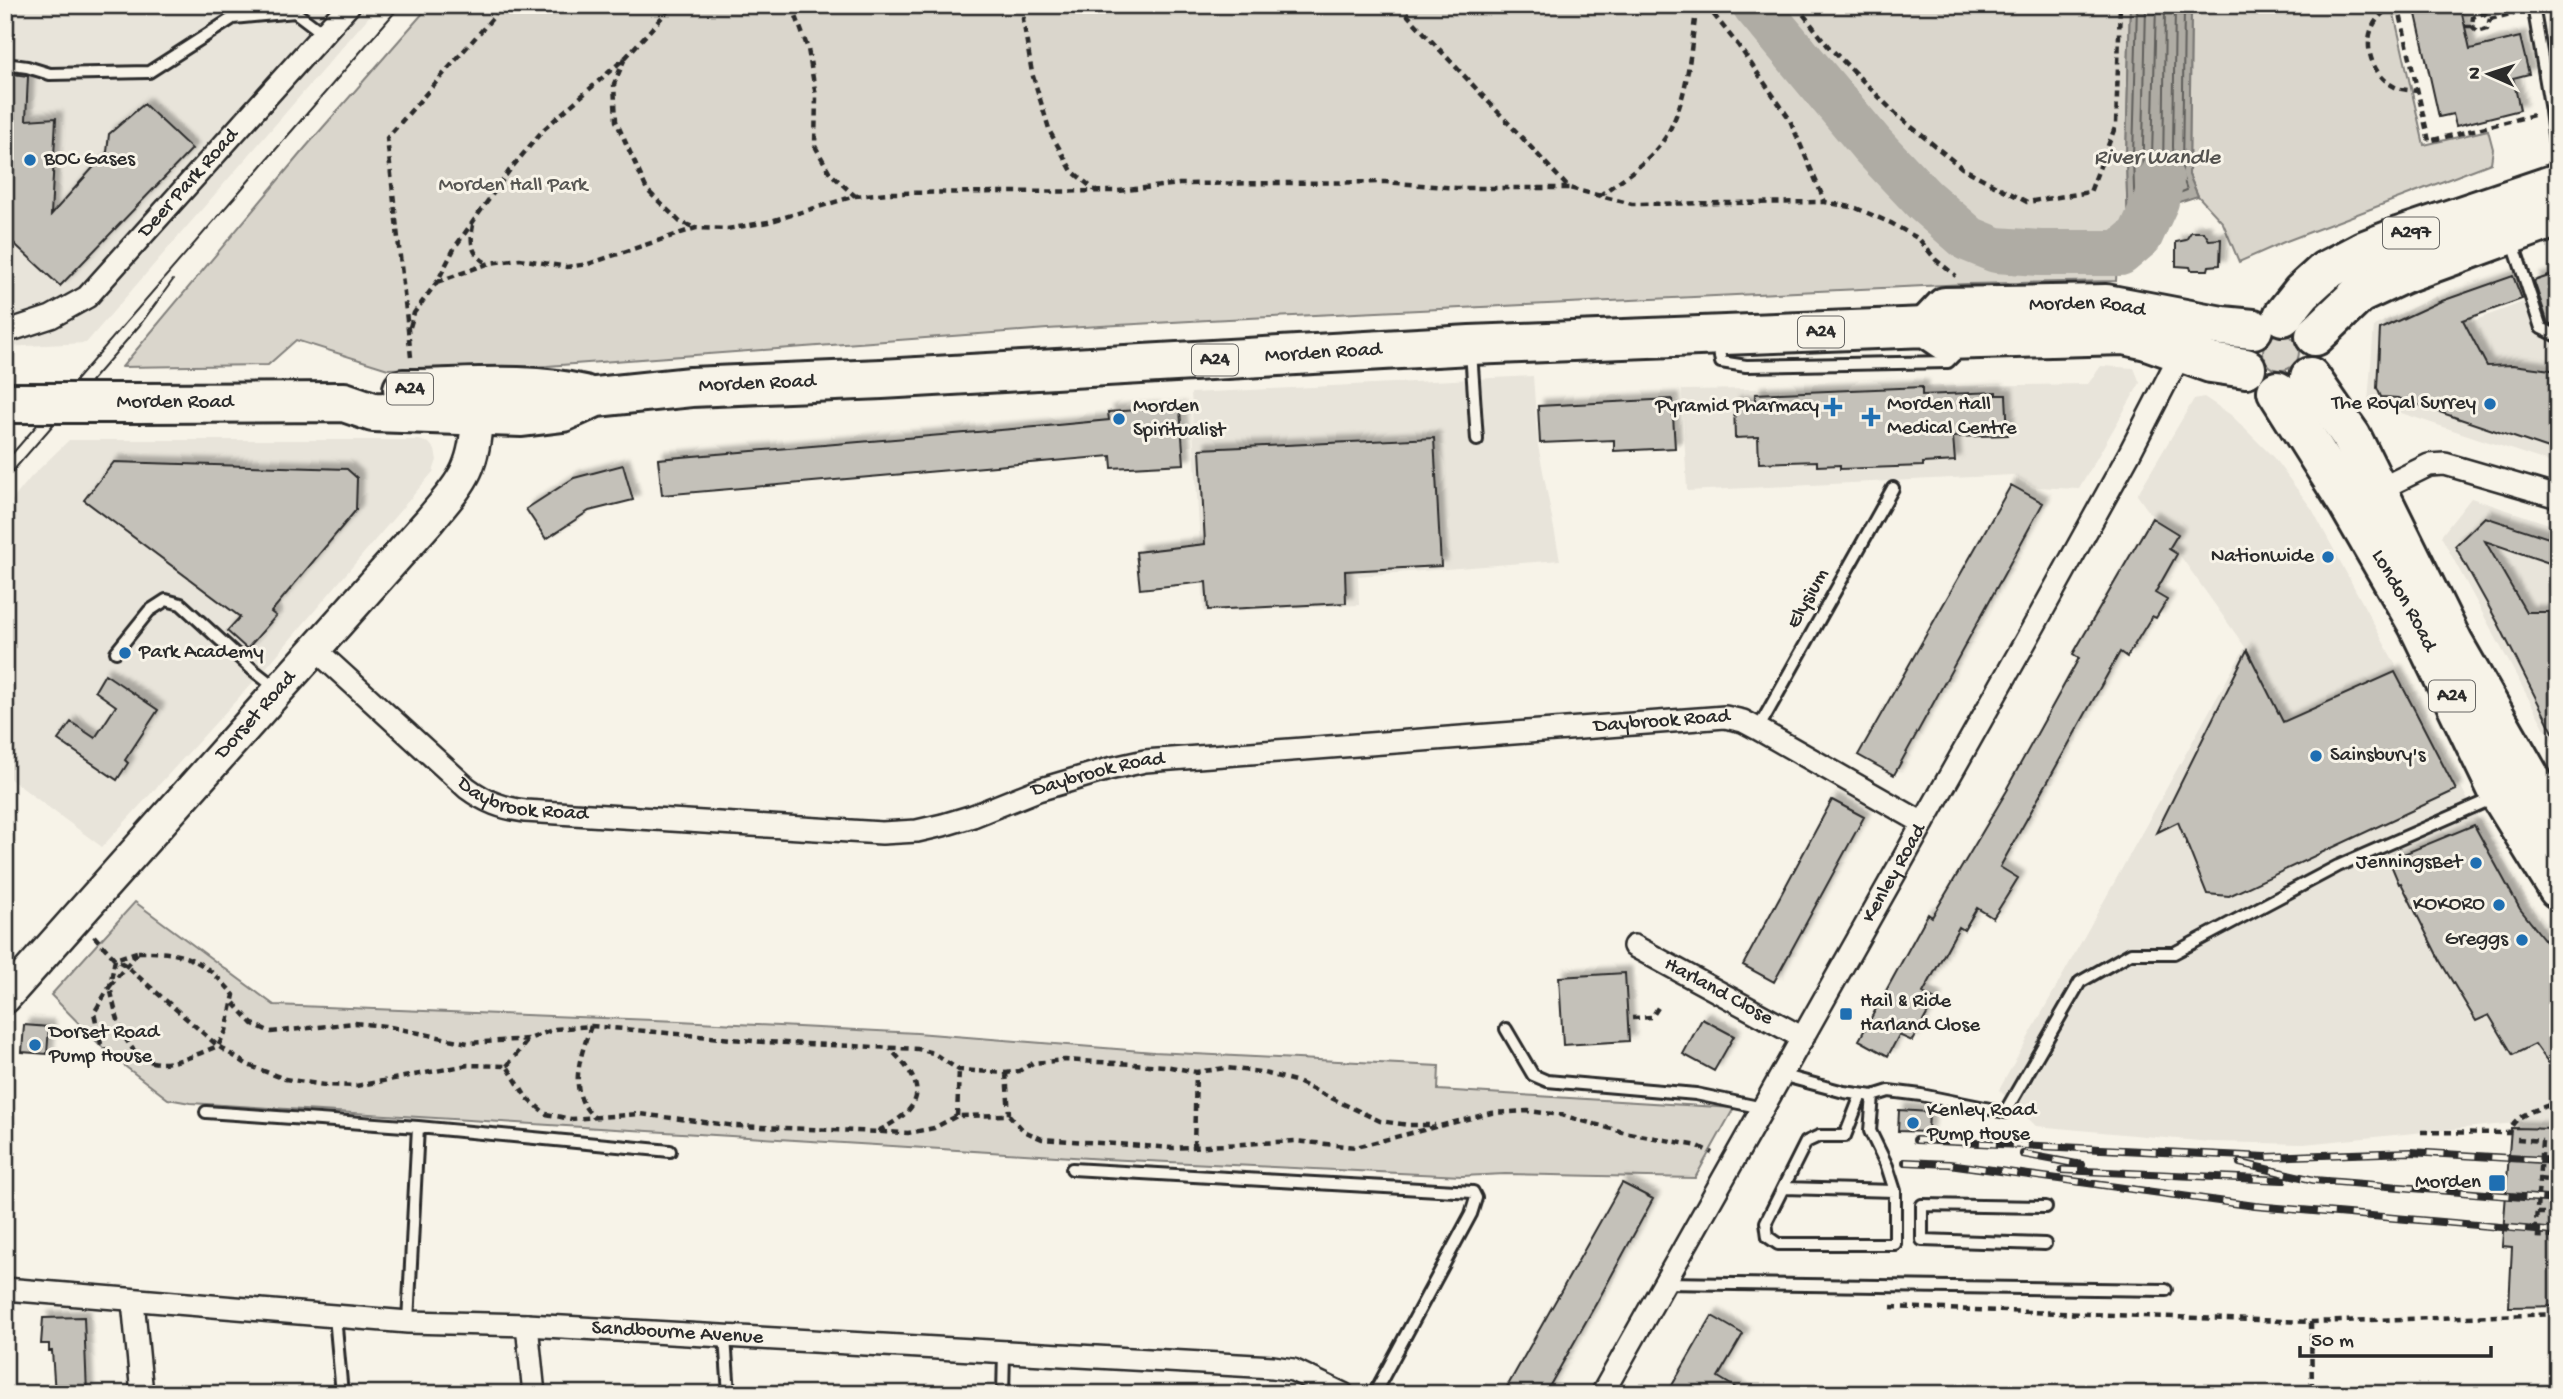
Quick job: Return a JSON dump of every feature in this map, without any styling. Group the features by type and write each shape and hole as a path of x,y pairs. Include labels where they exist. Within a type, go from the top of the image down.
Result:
{"highway":[{"name":"A297","path":"2268,322 2325,271 2363,251 2558,183"},
{"name":"A297","path":"2315,336 2359,294 2402,274 2558,217"},
{"name":"Morden Road","path":"1926,327 1945,307 2106,304 2222,326 2268,322"},
{"path":"2246,368 2245,343 2268,322 2305,324 2315,336 2319,357 2294,384"},
{"name":"Morden Road","path":"344,402 374,390 564,390 596,397 691,387 1470,345 1926,327 1945,341 2124,335 2147,340 2211,363 2246,368"},
{"name":"A24","path":"2246,368 2259,384 2294,384"},
{"name":"London Road","path":"2294,384 2351,436 2453,643 2558,826"},
{"name":"London Road","path":"2294,384 2334,480 2418,625 2500,795 2558,889"},
{"name":"Morden Road","path":"5,403 344,402 373,412 522,417 563,412 596,397"}],"main road":[{"name":"Dorset Road","path":"5,998 463,480 475,445 477,416"}],"street":[{"name":"Deer Park Road","path":"5,332 51,317 87,297 349,5"},
{"name":"Kenley Road","path":"1602,1394 2119,472 2181,353"},
{"path":"2378,490 2429,465 2445,464 2558,497"},
{"name":"Daybrook Road","path":"315,649 467,788 484,801 503,809 882,833 917,831 973,816 1038,790 1144,761 1725,717 1743,721 1758,729 1923,823"},
{"name":"Harland Close","path":"1634,946 1803,1038"},
{"name":"Sandbourne Avenue","path":"5,1289 408,1322 527,1325 1273,1367 1293,1370 1343,1394"},
{"path":"133,1301 142,1394"},
{"path":"527,1325 534,1394"}],"lane":[{"path":"5,64 50,74 149,72 233,18 244,5"},
{"path":"2534,7 2555,110 2558,167"},
{"path":"233,18 295,12 324,34"},
{"path":"2511,234 2541,328 2558,336"},
{"path":"1717,336 1721,362 1746,366 1948,362 1971,340"},
{"path":"1470,345 1477,440"},
{"name":"Elysium","path":"1758,729 1893,488"},
{"path":"116,652 149,611 166,600 181,604 278,690"},
{"path":"1781,1075 1861,1095 1873,1096 1889,1091 1921,1094 2005,1112 2080,982 2131,953 2174,953 2338,866 2500,795"},
{"path":"1506,1029 1533,1075 1547,1080 1696,1094 1763,1108"},
{"path":"1861,1095 1845,1136 1819,1136 1806,1142 1766,1222 1768,1237 1778,1244 1895,1244 1895,1191 1887,1166 1870,1131 1873,1096"},
{"path":"206,1112 418,1127 670,1152"},
{"path":"408,1322 418,1127"},
{"path":"1072,1169 1473,1192 1476,1198 1471,1214 1374,1394"},
{"path":"1784,1188 1895,1191"},
{"path":"2045,1244 1922,1240 1922,1205 2046,1207"},
{"path":"1663,1283 2166,1290"},
{"path":"335,1316 342,1394"},
{"path":"725,1337 729,1394"},
{"path":"1003,1394 1004,1352"}],"path":[{"path":"412,389 409,332 387,138 505,5"},
{"path":"409,332 414,313 437,282 455,247 509,171 543,130 626,57 673,5"},
{"path":"792,5 808,49 816,96 816,146 830,173 855,196"},
{"path":"1028,5 1023,19 1032,72 1050,132 1072,171 1097,191"},
{"path":"1398,5 1569,188"},
{"path":"1599,196 1637,168 1664,139 1683,101 1697,5"},
{"path":"1706,5 1738,45 1789,118 1825,202"},
{"path":"1796,5 1828,46 1897,115 1962,168 2028,202 2090,192 2116,125 2120,5"},
{"path":"2417,91 2396,88 2379,76 2370,56 2370,35 2380,16 2397,5 2429,142 2555,110"},
{"path":"2490,19 2534,7"},
{"path":"2472,26 2473,17 2484,13 2490,19"},
{"path":"2465,26 2472,26 2478,32 2487,29 2490,19"},
{"path":"626,57 614,84 616,121 647,190 680,222 696,228 727,229 768,222 855,196 887,193 1118,191 1180,184 1373,182 1456,188 1569,188 1632,204 1825,202 1856,208 1919,239 1936,260 1956,276"},
{"path":"473,224 471,240 474,253 483,262 490,263"},
{"path":"437,282 490,263 520,259 567,267 589,264 696,228"},
{"path":"91,933 115,959 218,1046 248,1065 285,1079 356,1086 468,1065 507,1066"},
{"path":"167,951 192,958 221,980 234,996 234,1003 226,1031 218,1046 184,1059 158,1063 142,1057 128,1042 116,1018 110,985 115,959 138,952 167,951"},
{"path":"109,1054 101,1044 94,1013 110,985 138,952"},
{"path":"234,1003 253,1024 271,1032 355,1023 385,1026 468,1043 529,1039 555,1029 591,1026 764,1042 918,1049 933,1053 959,1070 1006,1073 1019,1071 1033,1063 1065,1059 1166,1066 1195,1072 1226,1068 1260,1072 1296,1081 1380,1121 1408,1125 1443,1125"},
{"path":"1632,1018 1652,1017 1659,1006"},
{"path":"591,1026 577,1074 579,1095 585,1110 595,1118"},
{"path":"507,1066 529,1039"},
{"path":"878,1131 911,1111 917,1093 913,1076 889,1048"},
{"path":"507,1066 526,1097 546,1114 571,1119 640,1114 736,1126 908,1133 934,1128 957,1116 1009,1115"},
{"path":"957,1116 959,1070"},
{"path":"1194,1147 1195,1072"},
{"path":"1006,1073 1009,1115 1024,1130 1042,1139 1160,1147 1227,1147 1295,1141 1356,1147 1491,1113 1528,1111 1561,1115 1623,1132 1698,1146 1713,1153"},
{"path":"2421,1132 2509,1133 2510,1126 2519,1116 2558,1102"},
{"path":"2517,1139 2542,1141 2535,1236 2558,1237"},
{"path":"2539,1179 2549,1180"},
{"path":"2537,1213 2547,1213"},
{"path":"1884,1306 2311,1322 2558,1314"},
{"path":"2311,1322 2312,1394"}],"shaded area":[{"path":"5,5 379,5 86,343 5,347"},
{"path":"2437,296 2449,330 2537,297 2544,322 2558,327 2558,465 2368,402 2374,326"},
{"path":"2101,366 2134,368 2140,383 2079,489 2035,487 2013,475 1687,491 1682,390 2088,384"},
{"path":"1533,376 1538,445 1560,560 1358,576 1359,605 1204,612 1191,393"},
{"path":"2204,397 2231,415 2273,457 2312,509 2475,813 2558,951 2558,1126 2515,1123 2304,1144 2210,1142 2036,1126 1999,1090 2245,647 2137,495 2194,399"},
{"path":"69,440 419,440 429,443 435,450 437,460 433,472 265,669 102,847 5,775 5,509 31,477"},
{"path":"2471,498 2558,527 2558,753 2441,536"}],"green space":[{"name":"Morden Hall Park","path":"430,5 2130,5 2126,157 2128,233 2117,262 2116,281 1967,284 1208,320 1047,329 547,366 388,369 296,340 268,365 122,367 305,148"},
{"path":"2191,5 2392,5 2424,145 2488,130 2493,149 2491,163 2284,242 2239,262 2223,223 2198,196 2189,175"},
{"path":"2281,334 2294,339 2299,352 2294,365 2281,370 2268,365 2263,352 2268,339"},
{"path":"135,902 274,1005 917,1033 1154,1052 1439,1066 1438,1090 1734,1108 1695,1178 1505,1174 1462,1176 1105,1159 190,1103 168,1099 109,1054 51,995"}],"water":[{"name":"River Wandle","path":"2130,5 2191,5 2189,175 2198,196 2157,209 2140,236 2128,233 2126,157"}],"building":[{"path":"2414,5 2460,5 2470,49 2520,37 2529,74 2513,78 2520,110 2456,126 2453,114 2439,117"},
{"path":"5,73 28,76 26,120 56,118 51,215 107,152 109,134 144,104 192,149 60,286 5,235"},
{"path":"2191,232 2204,232 2209,240 2221,239 2220,265 2209,266 2208,270 2191,270 2190,267 2176,266 2176,242 2186,240"},
{"path":"2558,273 2558,327 2548,323 2534,281"},
{"path":"2513,276 2522,299 2463,320 2487,366 2513,365 2558,371 2558,452 2398,398 2381,397 2377,388 2380,329 2439,302"},
{"name":"Morden Hall Medical Centre","path":"1922,387 1922,395 1996,392 1996,395 2006,395 2008,435 1953,437 1955,461 1923,463 1923,466 1840,469 1840,465 1817,466 1817,461 1759,463 1758,437 1735,438 1734,403 1755,402 1755,394"},
{"path":"1672,399 1675,448 1614,451 1614,440 1540,443 1538,406"},
{"path":"1180,409 1184,464 1112,468 1111,456 662,495 658,459 1109,420 1108,412"},
{"path":"1434,438 1441,566 1345,571 1346,603 1208,610 1206,582 1140,589 1136,552 1205,544 1200,449"},
{"path":"114,462 347,469 357,478 356,510 271,612 276,616 247,649 227,631 240,617 84,500"},
{"path":"623,465 633,500 589,511 546,539 526,509 574,478"},
{"path":"2011,485 2043,503 1894,775 1858,755"},
{"path":"2485,517 2558,541 2558,566 2485,541 2526,612 2553,612 2555,644 2558,643 2558,742 2498,623 2455,546"},
{"path":"2152,518 2178,534 2169,549 2177,554 2155,593 2167,600 2156,618 2152,616 2127,657 2120,652 2000,867 2018,878 1993,918 1977,908 1964,930 1959,927 1923,993 1935,1000 1912,1041 1899,1035 1888,1056 1859,1040 1928,914 1932,917 2008,789 2079,658 2073,654"},
{"name":"Sainsbury's","path":"2247,650 2283,722 2395,672 2456,790 2229,896 2207,894 2178,822 2156,833"},
{"path":"105,674 158,710 125,760 128,763 117,780 58,740 71,722 95,738 116,706 95,691"},
{"path":"1832,800 1864,817 1774,982 1743,965"},
{"path":"2474,825 2520,909 2558,957 2558,1076 2535,1044 2513,1055 2489,1015 2476,1021 2440,961 2389,860"},
{"path":"1625,973 1629,1041 1563,1045 1559,977"},
{"path":"1702,1019 1734,1036 1714,1071 1683,1054"},
{"name":"Dorset Road Pump House","path":"24,1025 49,1027 47,1054 22,1052"},
{"name":"Kenley Road Pump House","path":"1899,1110 1929,1112 1928,1132 1898,1131"},
{"path":"2511,1128 2558,1129 2558,1306 2509,1307 2512,1247 2502,1246"},
{"path":"1622,1183 1653,1199 1601,1295 1545,1394 1503,1394"},
{"path":"1712,1316 1743,1334 1718,1377 1746,1394 1667,1394"},
{"path":"84,1317 87,1394 55,1394 52,1351 49,1351 49,1344 41,1344 43,1318"}],"waterway":[{"path":"1755,5 1872,145 1924,200 1969,239 1996,250 2120,253 2140,236 2156,201 2161,179"}],"tram line":[{"path":"5,462 401,5"},
{"path":"5,480 140,325 173,280"}],"railway":[{"path":"1916,1140 2266,1157 2411,1152 2558,1161"},
{"path":"2023,1154 2082,1165"},
{"path":"1905,1162 1949,1164 2255,1206 2558,1232"},
{"path":"2240,1163 2314,1180 2558,1200"},
{"path":"2062,1170 2283,1180"}],"place":[{"name":"BOC Gases","path":"30,160"},
{"name":"The Royal Surrey","path":"2490,404"},
{"name":"Pyramid Pharmacy","path":"1833,407"},
{"name":"Morden Hall Medical Centre","path":"1871,417"},
{"name":"Morden Spiritualist","path":"1119,419"},
{"name":"Nationwide","path":"2328,557"},
{"name":"Park Academy","path":"125,653"},
{"name":"Sainsbury's","path":"2316,756"},
{"name":"JenningsBet","path":"2476,863"},
{"name":"KOKORO","path":"2499,905"},
{"name":"Greggs","path":"2522,940"},
{"name":"Hail & Ride Harland Close","path":"1846,1014"},
{"name":"Dorset Road Pump House","path":"35,1045"},
{"name":"Kenley Road Pump House","path":"1913,1123"},
{"name":"Morden","path":"2497,1183"}]}
